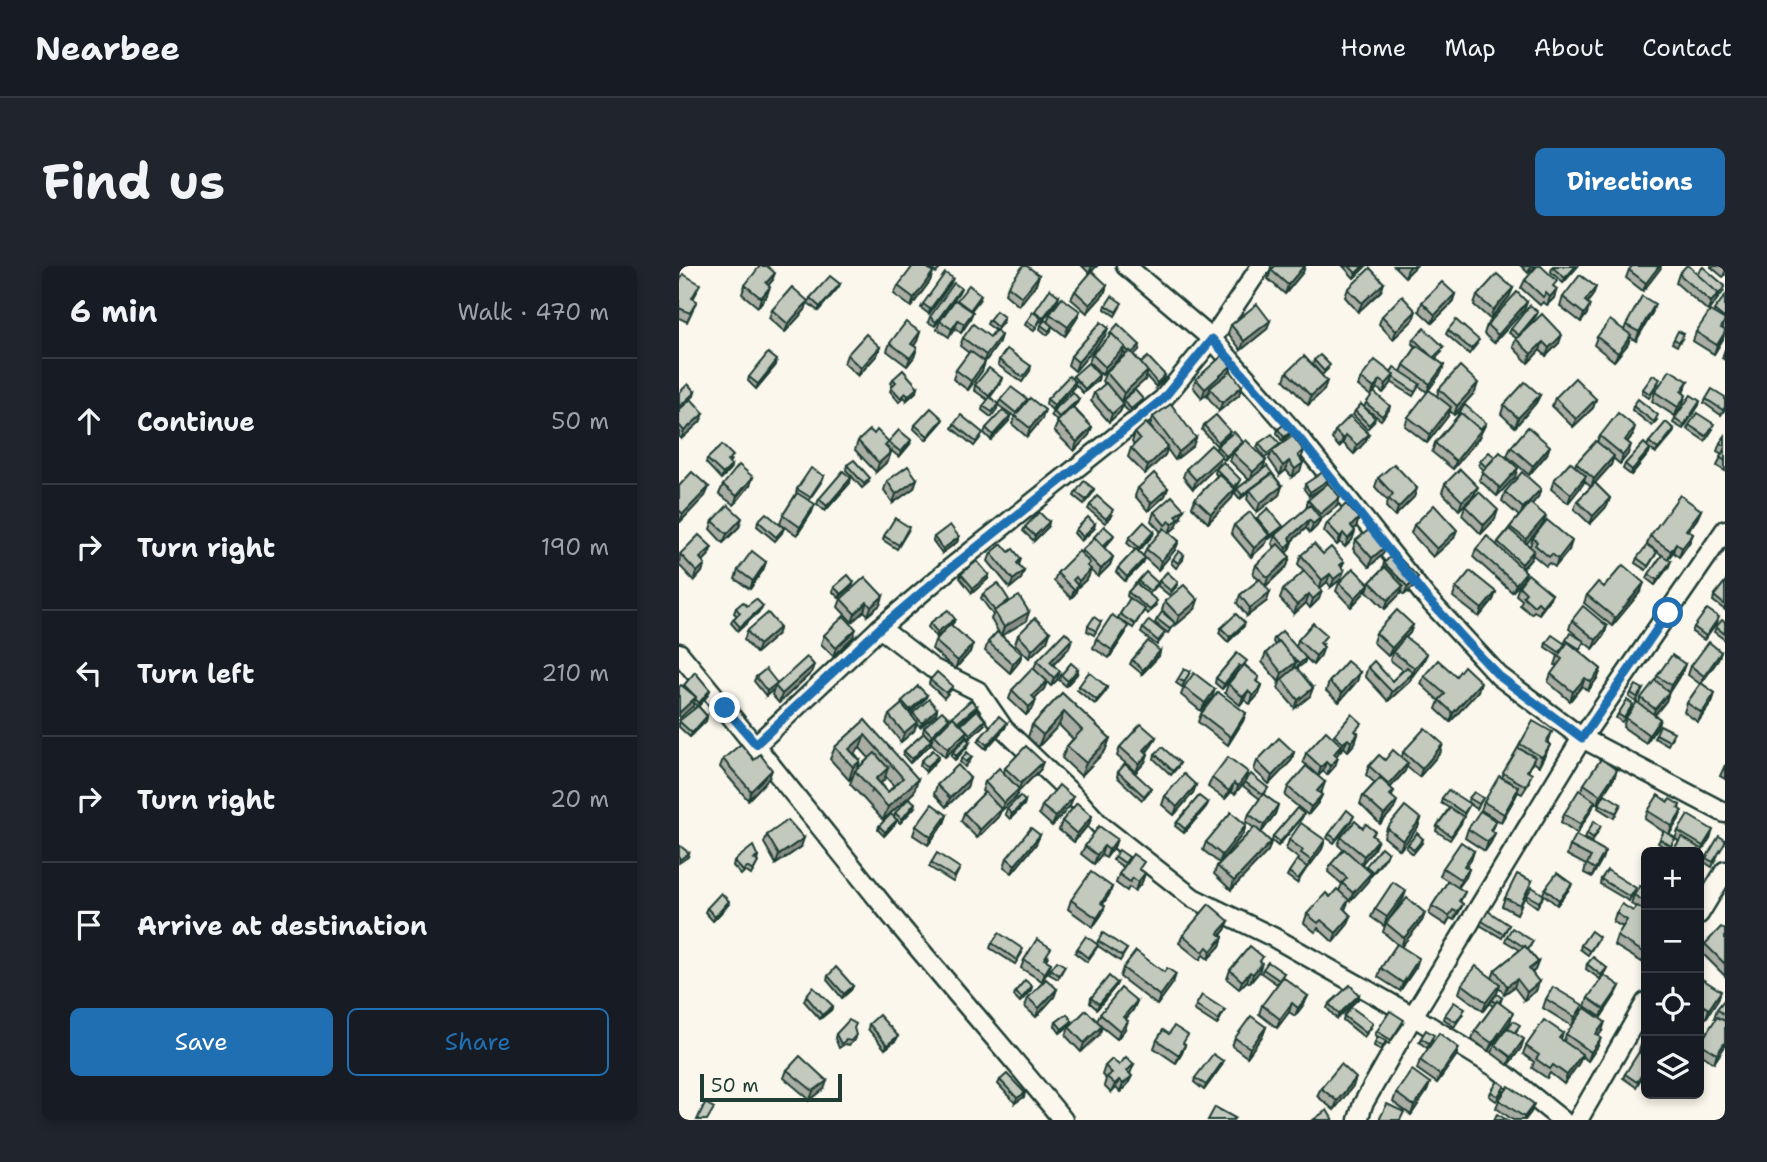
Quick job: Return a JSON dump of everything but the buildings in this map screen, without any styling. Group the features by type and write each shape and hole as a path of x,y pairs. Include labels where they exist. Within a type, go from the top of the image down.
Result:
{"street":[{"path":"1126,266 1212,339 1300,439 1426,597 1499,676 1582,738 1725,813"},
{"path":"756,744 880,628 947,571 1163,399 1212,339 1261,266"},
{"path":"1358,1120 1363,1104 1413,1016 1582,738 1725,530"},
{"path":"880,628 932,668 978,691 1004,729 1073,795 1100,825 1193,898 1273,937 1413,1016 1497,1068 1562,1120"},
{"path":"679,653 756,744 884,906 1063,1120"},
{"path":"1701,910 1725,871"},
{"path":"1578,1120 1641,1011"}],"route":[{"path":"725,708 756,744 880,628 947,571 1163,399 1212,339 1300,439 1426,597 1466,641 1499,676 1582,738 1668,613"}]}
